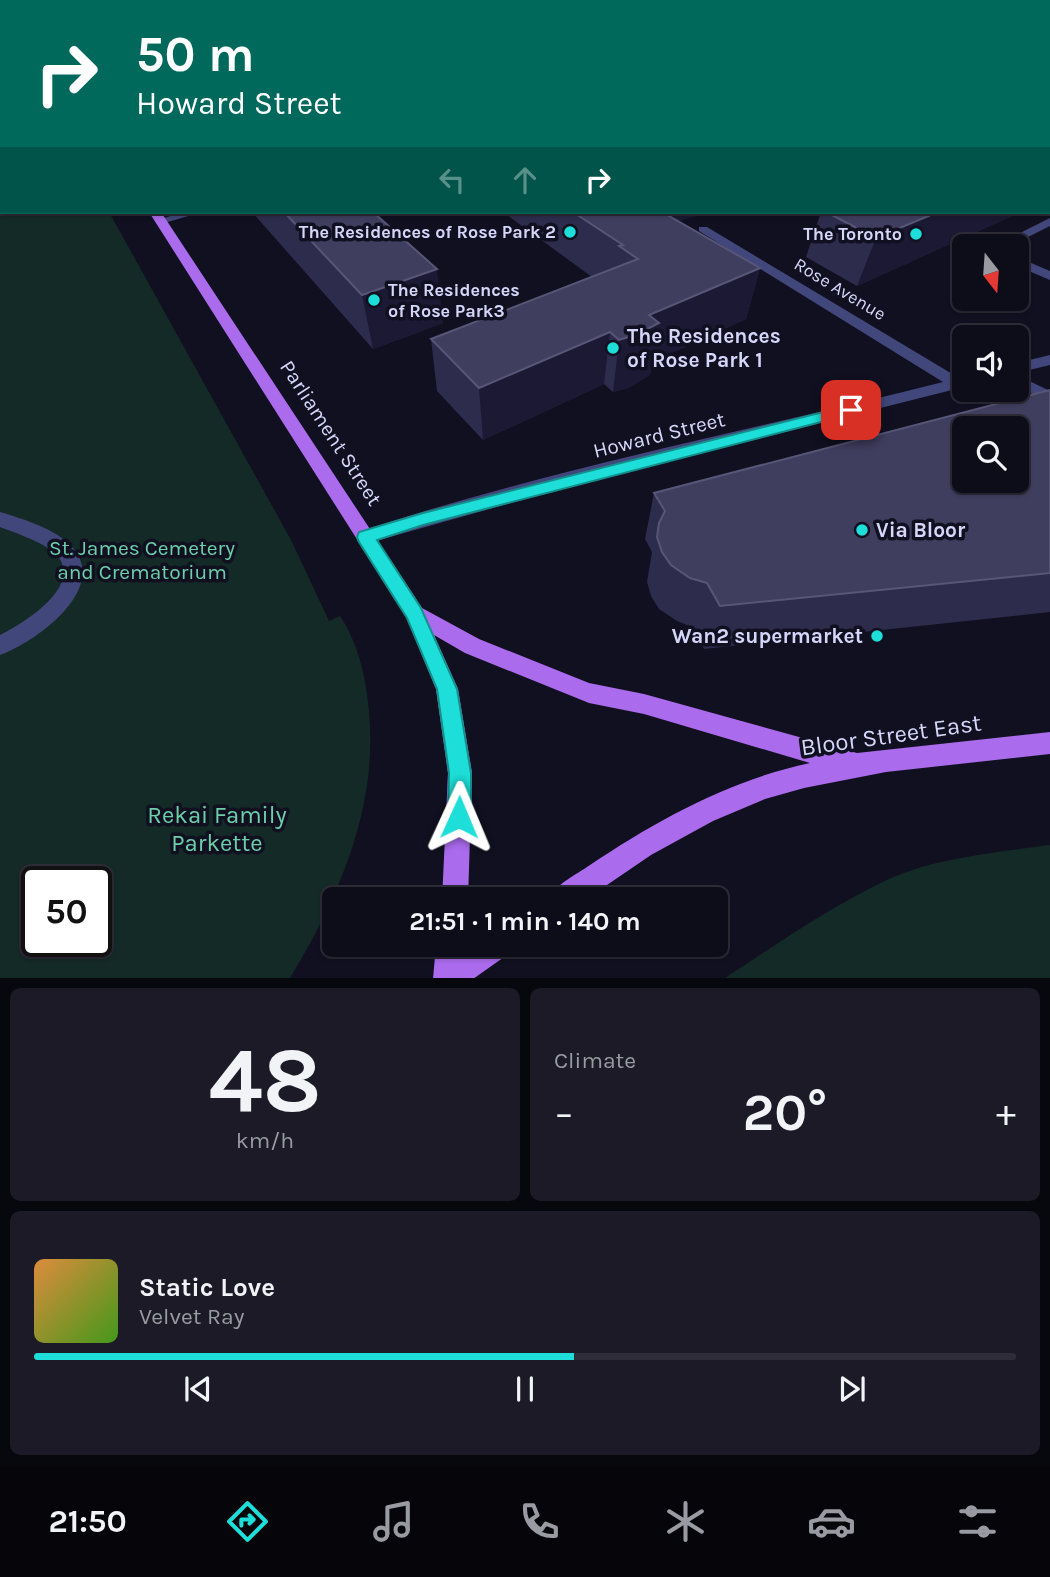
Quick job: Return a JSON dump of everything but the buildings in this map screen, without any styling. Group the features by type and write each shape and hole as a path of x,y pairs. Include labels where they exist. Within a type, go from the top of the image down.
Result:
{"main road":[{"name":"Parliament Street","path":"158,216 415,614 447,689 460,773 456,887"},
{"path":"415,614 472,646 589,693 644,704 857,765"},
{"name":"Bloor Street East","path":"582,887 674,826 729,801 788,780 857,765 1050,743"},
{"path":"448,978 449,957"},
{"path":"448,978 479,957"}],"street":[{"path":"158,216 177,214"},
{"path":"1024,234 1050,221"},
{"name":"Rose Avenue","path":"703,229 952,377"},
{"path":"1029,266 1050,276"},
{"path":"1029,365 1050,359"},
{"name":"Howard Street","path":"365,537 423,519 611,470 952,384"},
{"path":"1029,387 1050,398"},
{"path":"0,519 43,538 68,554 73,569 68,590 57,608 36,625 0,646"}],"green space":[{"path":"0,214 110,214 291,540 329,621 340,616 347,627 364,674 370,748 361,817 338,887 322,887 322,920 290,978 0,978"},
{"path":"1050,845 1050,978 725,978 824,914 905,872 967,857"}],"place":[{"name":"The Residences of Rose Park 2","path":"570,232"},
{"name":"The Toronto","path":"916,234"},
{"name":"The Residences of Rose Park3","path":"374,300"},
{"name":"The Residences of Rose Park 1","path":"613,348"},
{"name":"Via Bloor","path":"862,530"},
{"name":"Wan2 supermarket","path":"877,636"}],"route":[{"path":"459,817 460,773 447,689 415,614 365,537 423,519 851,410"}],"park label":[{"name":"St. James Cemetery and Crematorium","path":"142,560"},
{"name":"Rekai Family Parkette","path":"217,829"}]}
